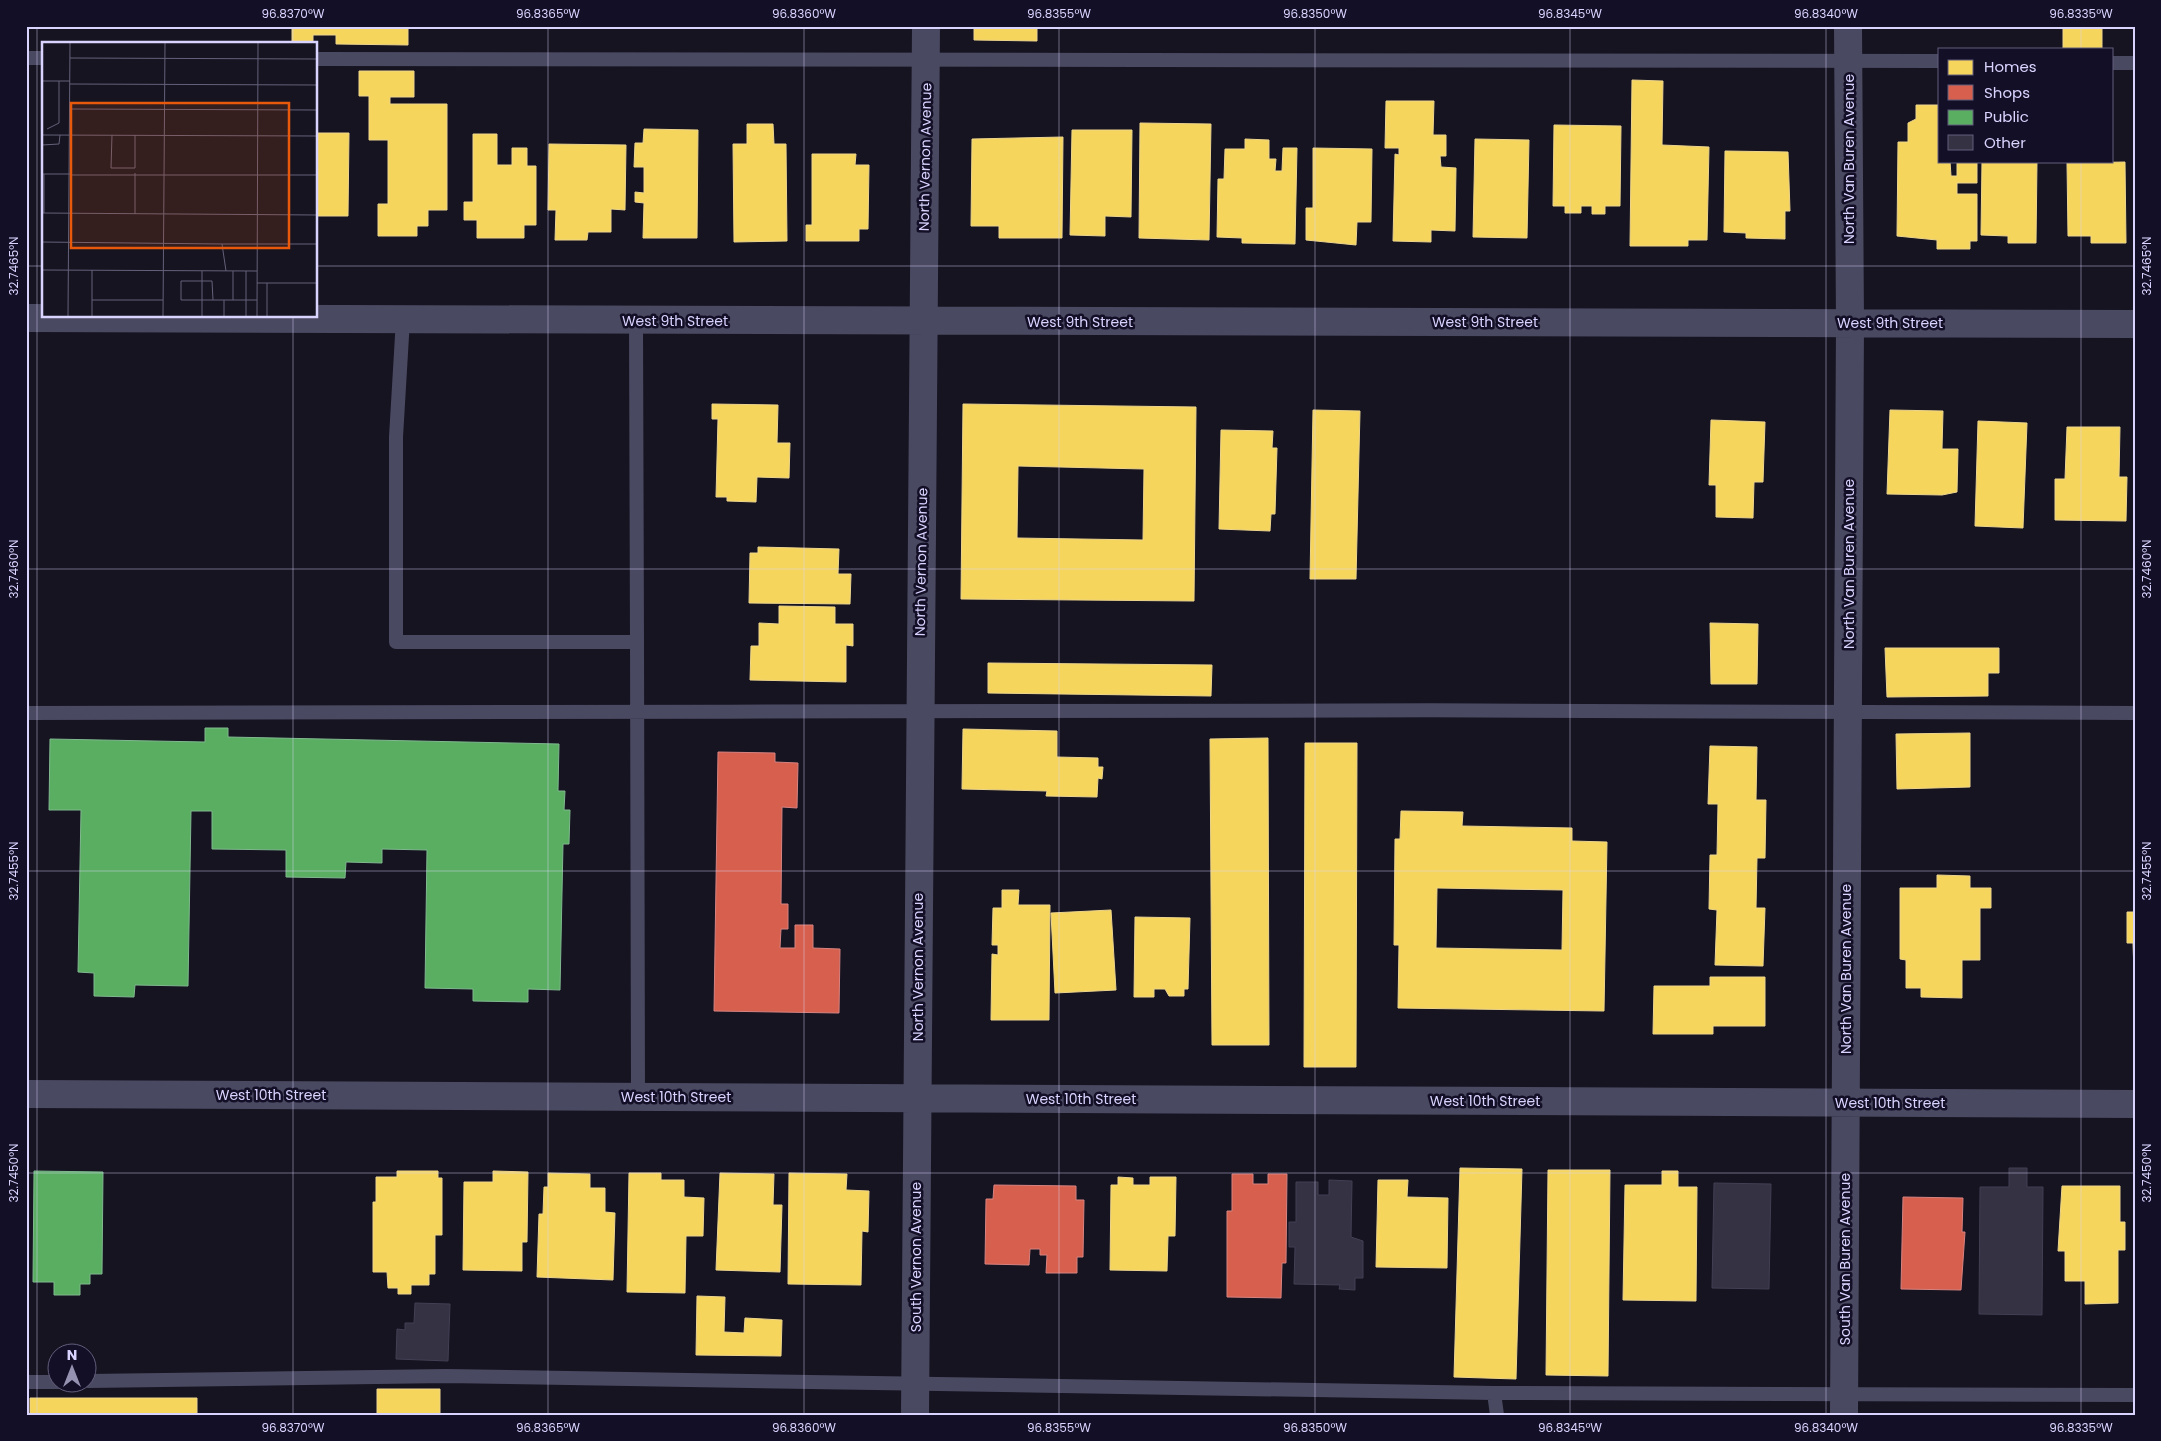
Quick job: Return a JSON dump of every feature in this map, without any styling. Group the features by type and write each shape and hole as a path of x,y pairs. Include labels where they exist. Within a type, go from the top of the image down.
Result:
{"street":[{"name":"North Vernon Avenue","path":"917,1098 926,26"},
{"name":"North Van Buren Avenue","path":"1846,1102 1850,322 1848,26"},
{"name":"West 9th Street","path":"26,318 2135,324"},
{"name":"West 10th Street","path":"26,1094 2135,1104"},
{"name":"South Vernon Avenue","path":"915,1415 917,1098"},
{"name":"South Van Buren Avenue","path":"1844,1404 1846,1102"}],"lane":[{"path":"26,58 42,58"},
{"path":"318,59 1938,61"},
{"path":"2114,62 2135,63"},
{"path":"403,320 396,437 396,642 637,642"},
{"path":"636,321 638,1097"},
{"path":"26,713 1848,711 2135,713"},
{"path":"98,1381 446,1376 1494,1393 1844,1404 2135,1395"},
{"path":"26,1382 48,1382"},
{"path":"1494,1393 1497,1415"}],"building: Homes":[{"path":"292,26 408,26 408,45 336,44 336,35 313,35 313,42 292,42"},
{"path":"974,26 1037,26 1037,41 974,40"},
{"path":"2063,26 2102,26 2102,48 2063,48"},
{"path":"359,71 414,71 414,97 390,97 390,104 447,104 447,210 428,210 428,226 417,226 417,236 378,236 378,204 388,204 388,140 369,140 369,96 359,96"},
{"path":"1632,80 1663,81 1662,145 1709,147 1707,240 1688,240 1688,246 1630,246"},
{"path":"1386,101 1434,101 1433,135 1446,135 1446,156 1440,156 1441,167 1456,168 1455,231 1431,230 1431,242 1393,241 1395,154 1399,155 1399,148 1385,148"},
{"path":"1916,105 1938,105 1938,162 1950,162 1951,176 1957,176 1957,162 1977,162 1977,183 1957,183 1957,194 1977,194 1977,241 1970,241 1970,249 1937,249 1937,240 1897,236 1898,142 1908,142 1908,123 1916,119"},
{"path":"1140,123 1211,124 1209,240 1139,238"},
{"path":"747,124 773,124 774,144 786,144 787,241 734,242 733,144 747,144"},
{"path":"1554,125 1621,126 1620,206 1605,206 1605,214 1592,214 1592,206 1581,206 1581,213 1565,213 1565,206 1553,206"},
{"path":"644,129 698,130 697,238 643,238 644,203 635,202 635,192 644,193 644,167 634,167 635,143 643,143"},
{"path":"1072,130 1132,130 1131,217 1105,216 1105,236 1070,235"},
{"path":"318,133 349,133 348,216 318,216"},
{"path":"473,134 497,134 497,165 512,165 512,148 527,148 527,166 536,166 536,225 524,225 524,238 477,238 477,220 464,220 464,202 473,202"},
{"path":"1063,137 1062,238 999,238 999,226 971,226 972,139"},
{"path":"1245,139 1269,140 1269,159 1276,159 1275,171 1282,171 1283,148 1297,148 1295,244 1242,243 1242,238 1217,237 1218,179 1224,179 1225,149 1245,149"},
{"path":"1475,139 1529,140 1527,238 1473,237"},
{"path":"549,144 626,145 625,210 611,209 611,232 588,232 587,240 555,240 556,210 548,210"},
{"path":"1313,148 1372,149 1371,222 1357,222 1356,245 1306,240 1306,208 1313,208"},
{"path":"1725,151 1788,152 1790,211 1785,211 1785,239 1746,238 1746,233 1724,232"},
{"path":"812,154 856,154 855,165 869,165 868,229 859,229 859,241 806,241 806,225 812,225"},
{"path":"1982,162 2037,162 2036,243 2008,243 2008,236 1981,235"},
{"path":"2125,162 2126,243 2091,243 2091,236 2068,236 2067,163"},
{"path":"712,404 778,405 777,443 790,443 789,478 757,477 756,502 727,501 727,497 716,497 718,419 712,419"},
{"path":"963,404 1196,407 1194,601 961,599","holes":["1018,466 1144,469 1143,540 1017,538"]},
{"path":"1313,410 1360,411 1356,579 1310,579"},
{"path":"1890,410 1943,411 1942,449 1958,449 1957,492 1942,495 1887,494"},
{"path":"1711,420 1765,422 1763,482 1754,482 1753,518 1716,517 1716,485 1709,485"},
{"path":"1978,421 2027,423 2023,528 1975,526"},
{"path":"2067,427 2120,427 2119,477 2127,477 2126,521 2055,520 2055,479 2065,479"},
{"path":"1221,430 1273,431 1272,448 1277,448 1275,514 1271,514 1270,531 1219,529"},
{"path":"758,547 839,549 838,574 851,574 850,604 749,603 750,553 758,553"},
{"path":"779,606 835,607 835,624 853,624 853,646 846,645 846,682 750,680 751,646 759,646 759,623 779,624"},
{"path":"1710,623 1758,624 1757,684 1711,684"},
{"path":"1885,648 1999,648 1999,673 1988,673 1988,696 1887,697"},
{"path":"988,663 1212,665 1211,696 988,693"},
{"path":"963,729 1057,731 1057,757 1098,758 1098,767 1103,767 1102,779 1098,778 1097,797 1046,796 1047,791 962,789"},
{"path":"1970,733 1970,787 1897,789 1896,734"},
{"path":"1268,738 1269,1045 1212,1045 1210,739"},
{"path":"1305,743 1357,743 1356,1067 1304,1067"},
{"path":"1710,746 1757,747 1756,800 1766,800 1765,858 1757,858 1756,908 1765,908 1763,966 1715,965 1717,910 1709,909 1710,855 1717,855 1718,804 1708,804"},
{"path":"1401,811 1463,812 1462,826 1572,828 1572,841 1607,842 1604,1011 1398,1008 1399,945 1394,945 1395,839 1400,839","holes":["1437,888 1563,890 1562,950 1436,948"]},
{"path":"1937,875 1970,876 1970,888 1991,888 1991,908 1980,908 1980,960 1962,960 1962,998 1921,997 1921,988 1906,988 1906,960 1900,959 1900,888 1937,888"},
{"path":"1002,890 1019,890 1018,905 1050,905 1049,1020 991,1020 992,954 998,955 998,945 992,945 993,908 1002,908"},
{"path":"1111,910 1116,990 1055,993 1051,913"},
{"path":"2127,912 2135,912 2135,1002 2133,943 2127,943"},
{"path":"1135,917 1190,918 1188,989 1184,989 1184,996 1169,996 1165,989 1154,989 1154,997 1134,997"},
{"path":"1710,977 1765,977 1765,1026 1713,1026 1713,1034 1653,1034 1654,986 1710,986"},
{"path":"1460,1168 1522,1169 1516,1379 1454,1377"},
{"path":"1548,1170 1610,1170 1608,1376 1546,1375"},
{"path":"397,1171 438,1171 438,1178 442,1178 442,1235 435,1235 435,1274 429,1274 429,1285 411,1285 411,1294 398,1294 398,1288 388,1288 387,1272 373,1272 373,1202 376,1202 376,1177 397,1177"},
{"path":"493,1171 528,1172 527,1242 522,1242 522,1271 463,1270 464,1182 493,1182"},
{"path":"1662,1171 1678,1171 1678,1187 1697,1187 1696,1301 1623,1300 1625,1185 1662,1185"},
{"path":"548,1173 590,1174 590,1188 605,1188 605,1212 615,1213 613,1280 537,1277 539,1214 543,1214 544,1187 548,1187"},
{"path":"629,1173 661,1173 661,1180 684,1180 684,1197 704,1198 703,1236 686,1236 685,1293 627,1292"},
{"path":"720,1173 774,1174 773,1205 782,1205 780,1272 716,1270"},
{"path":"789,1173 847,1174 846,1190 869,1191 868,1232 862,1231 861,1285 788,1284"},
{"path":"1118,1177 1133,1178 1133,1185 1150,1185 1150,1177 1176,1177 1175,1236 1168,1236 1167,1271 1110,1270 1111,1185 1118,1185"},
{"path":"1378,1180 1408,1180 1407,1197 1448,1198 1447,1268 1376,1267"},
{"path":"2062,1186 2120,1186 2120,1222 2125,1222 2125,1250 2118,1250 2118,1303 2085,1304 2085,1281 2065,1281 2065,1251 2058,1251"},
{"path":"697,1296 725,1297 724,1332 744,1333 745,1318 782,1320 781,1356 696,1355"},
{"path":"377,1389 440,1389 440,1415 377,1415"},
{"path":"30,1398 197,1398 197,1415 30,1415"}],"building: Shops":[{"path":"718,752 775,753 775,762 798,763 797,808 782,807 781,904 788,904 788,929 781,929 780,948 795,948 795,925 813,925 813,948 840,949 839,1013 714,1011"},
{"path":"1232,1174 1253,1174 1253,1184 1268,1184 1268,1174 1287,1174 1286,1263 1282,1263 1281,1298 1227,1297 1227,1211 1232,1211"},
{"path":"994,1185 1076,1186 1076,1200 1084,1200 1083,1257 1077,1257 1077,1273 1046,1273 1047,1255 1040,1255 1040,1249 1030,1249 1029,1265 985,1264 986,1199 993,1199"},
{"path":"1903,1197 1963,1198 1962,1232 1965,1232 1961,1290 1901,1289"}],"building: Public":[{"path":"205,728 228,728 228,737 559,744 558,791 565,791 564,810 570,810 569,844 563,844 560,990 528,989 528,1002 473,1001 473,989 425,988 427,850 382,849 382,863 346,862 345,878 286,877 286,850 212,849 212,811 191,811 188,986 135,985 134,997 94,996 94,973 78,972 81,810 49,810 50,739 205,742"},
{"path":"34,1171 103,1172 102,1274 90,1274 90,1284 80,1284 80,1295 54,1295 54,1282 33,1282"}],"building: Other":[{"path":"2009,1168 2027,1168 2027,1187 2043,1187 2042,1315 1979,1314 1980,1187 2009,1187"},
{"path":"1329,1180 1352,1181 1351,1237 1363,1241 1363,1278 1355,1278 1355,1290 1339,1289 1340,1285 1294,1284 1295,1247 1289,1247 1289,1222 1296,1222 1296,1182 1318,1182 1318,1195 1329,1195"},
{"path":"1714,1183 1771,1184 1769,1289 1712,1288"},
{"path":"415,1303 450,1304 448,1361 396,1359 397,1329 405,1330 405,1323 414,1323"}]}
